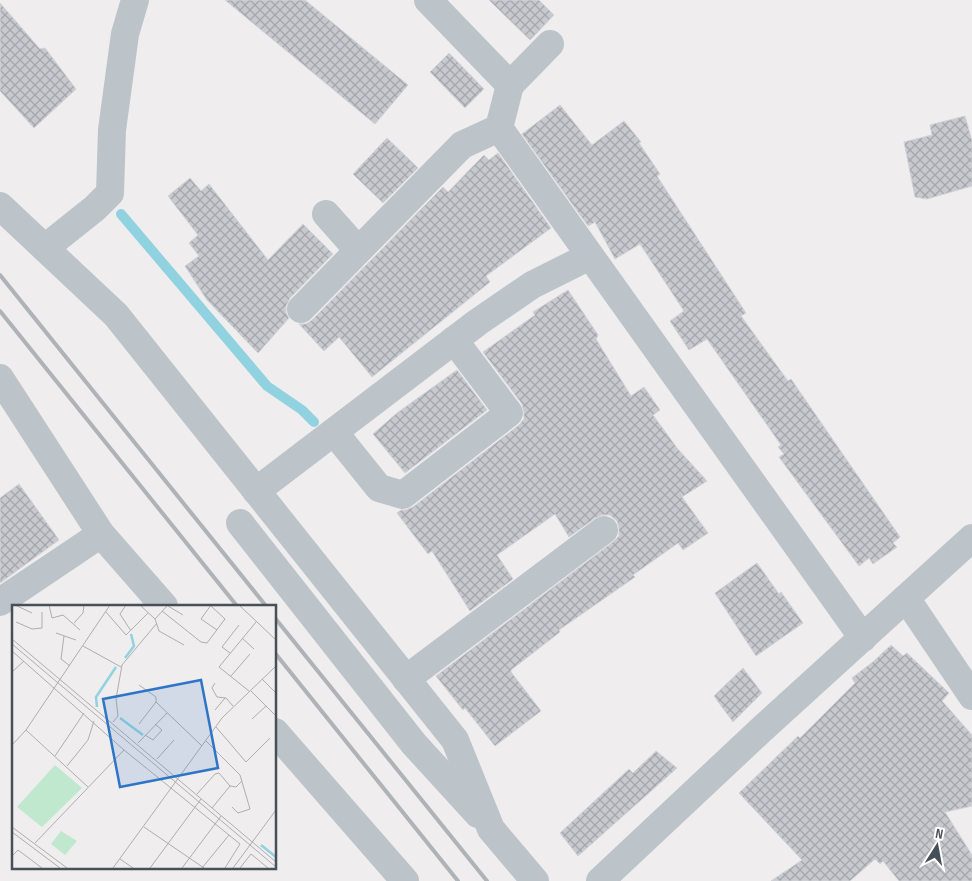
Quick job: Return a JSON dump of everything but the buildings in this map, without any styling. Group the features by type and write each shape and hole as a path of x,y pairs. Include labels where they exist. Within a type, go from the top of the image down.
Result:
{"street":[{"path":"45,248 95,208 110,193 112,130 125,34 135,0"},
{"path":"428,0 510,84"},
{"path":"550,44 510,84 499,128 863,638"},
{"path":"301,309 462,145 499,128"},
{"path":"0,206 116,315 455,740 491,829"},
{"path":"326,214 358,250"},
{"path":"256,491 454,340 532,285 590,256"},
{"path":"334,432 379,488 404,495 509,413 454,340"},
{"path":"0,378 101,534 163,605"},
{"path":"240,523 414,744 535,881"},
{"path":"406,680 604,530"},
{"path":"0,602 101,534"},
{"path":"600,881 762,729 972,538"},
{"path":"906,598 972,696"},
{"path":"276,733 405,881"}],"waterway":[{"path":"121,214 267,386 302,410 314,422"}],"railway":[{"path":"0,275 265,605"},
{"path":"0,311 236,605"},
{"path":"276,619 487,881"},
{"path":"276,654 458,881"}]}
